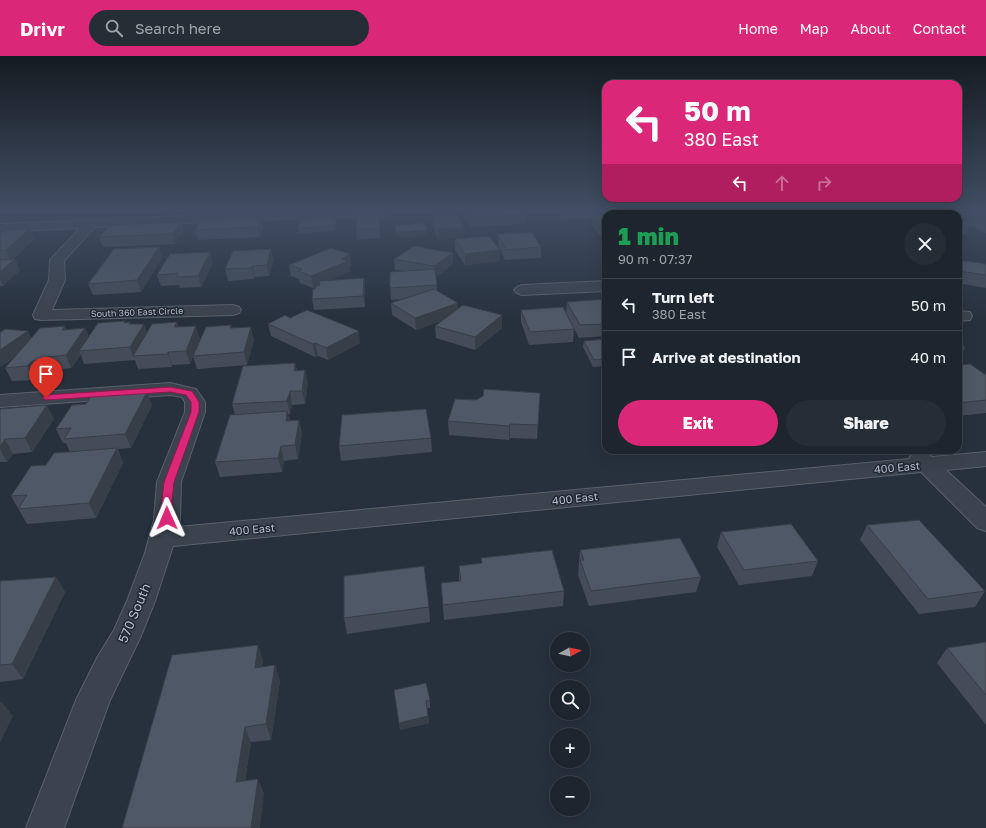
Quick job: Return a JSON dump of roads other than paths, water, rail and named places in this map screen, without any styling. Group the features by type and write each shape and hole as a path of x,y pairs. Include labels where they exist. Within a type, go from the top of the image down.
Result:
{"street":[{"name":"South 360 East Circle","path":"70,246 57,260 57,280 41,315 232,310"},
{"path":"522,290 602,286"},
{"name":"570 South","path":"0,401 170,390 189,393 195,402 195,412 169,482 167,520 163,538 126,636 109,666 93,700 45,828"},
{"path":"919,457 986,522"},
{"name":"400 East","path":"163,538 919,457 986,459"}]}
